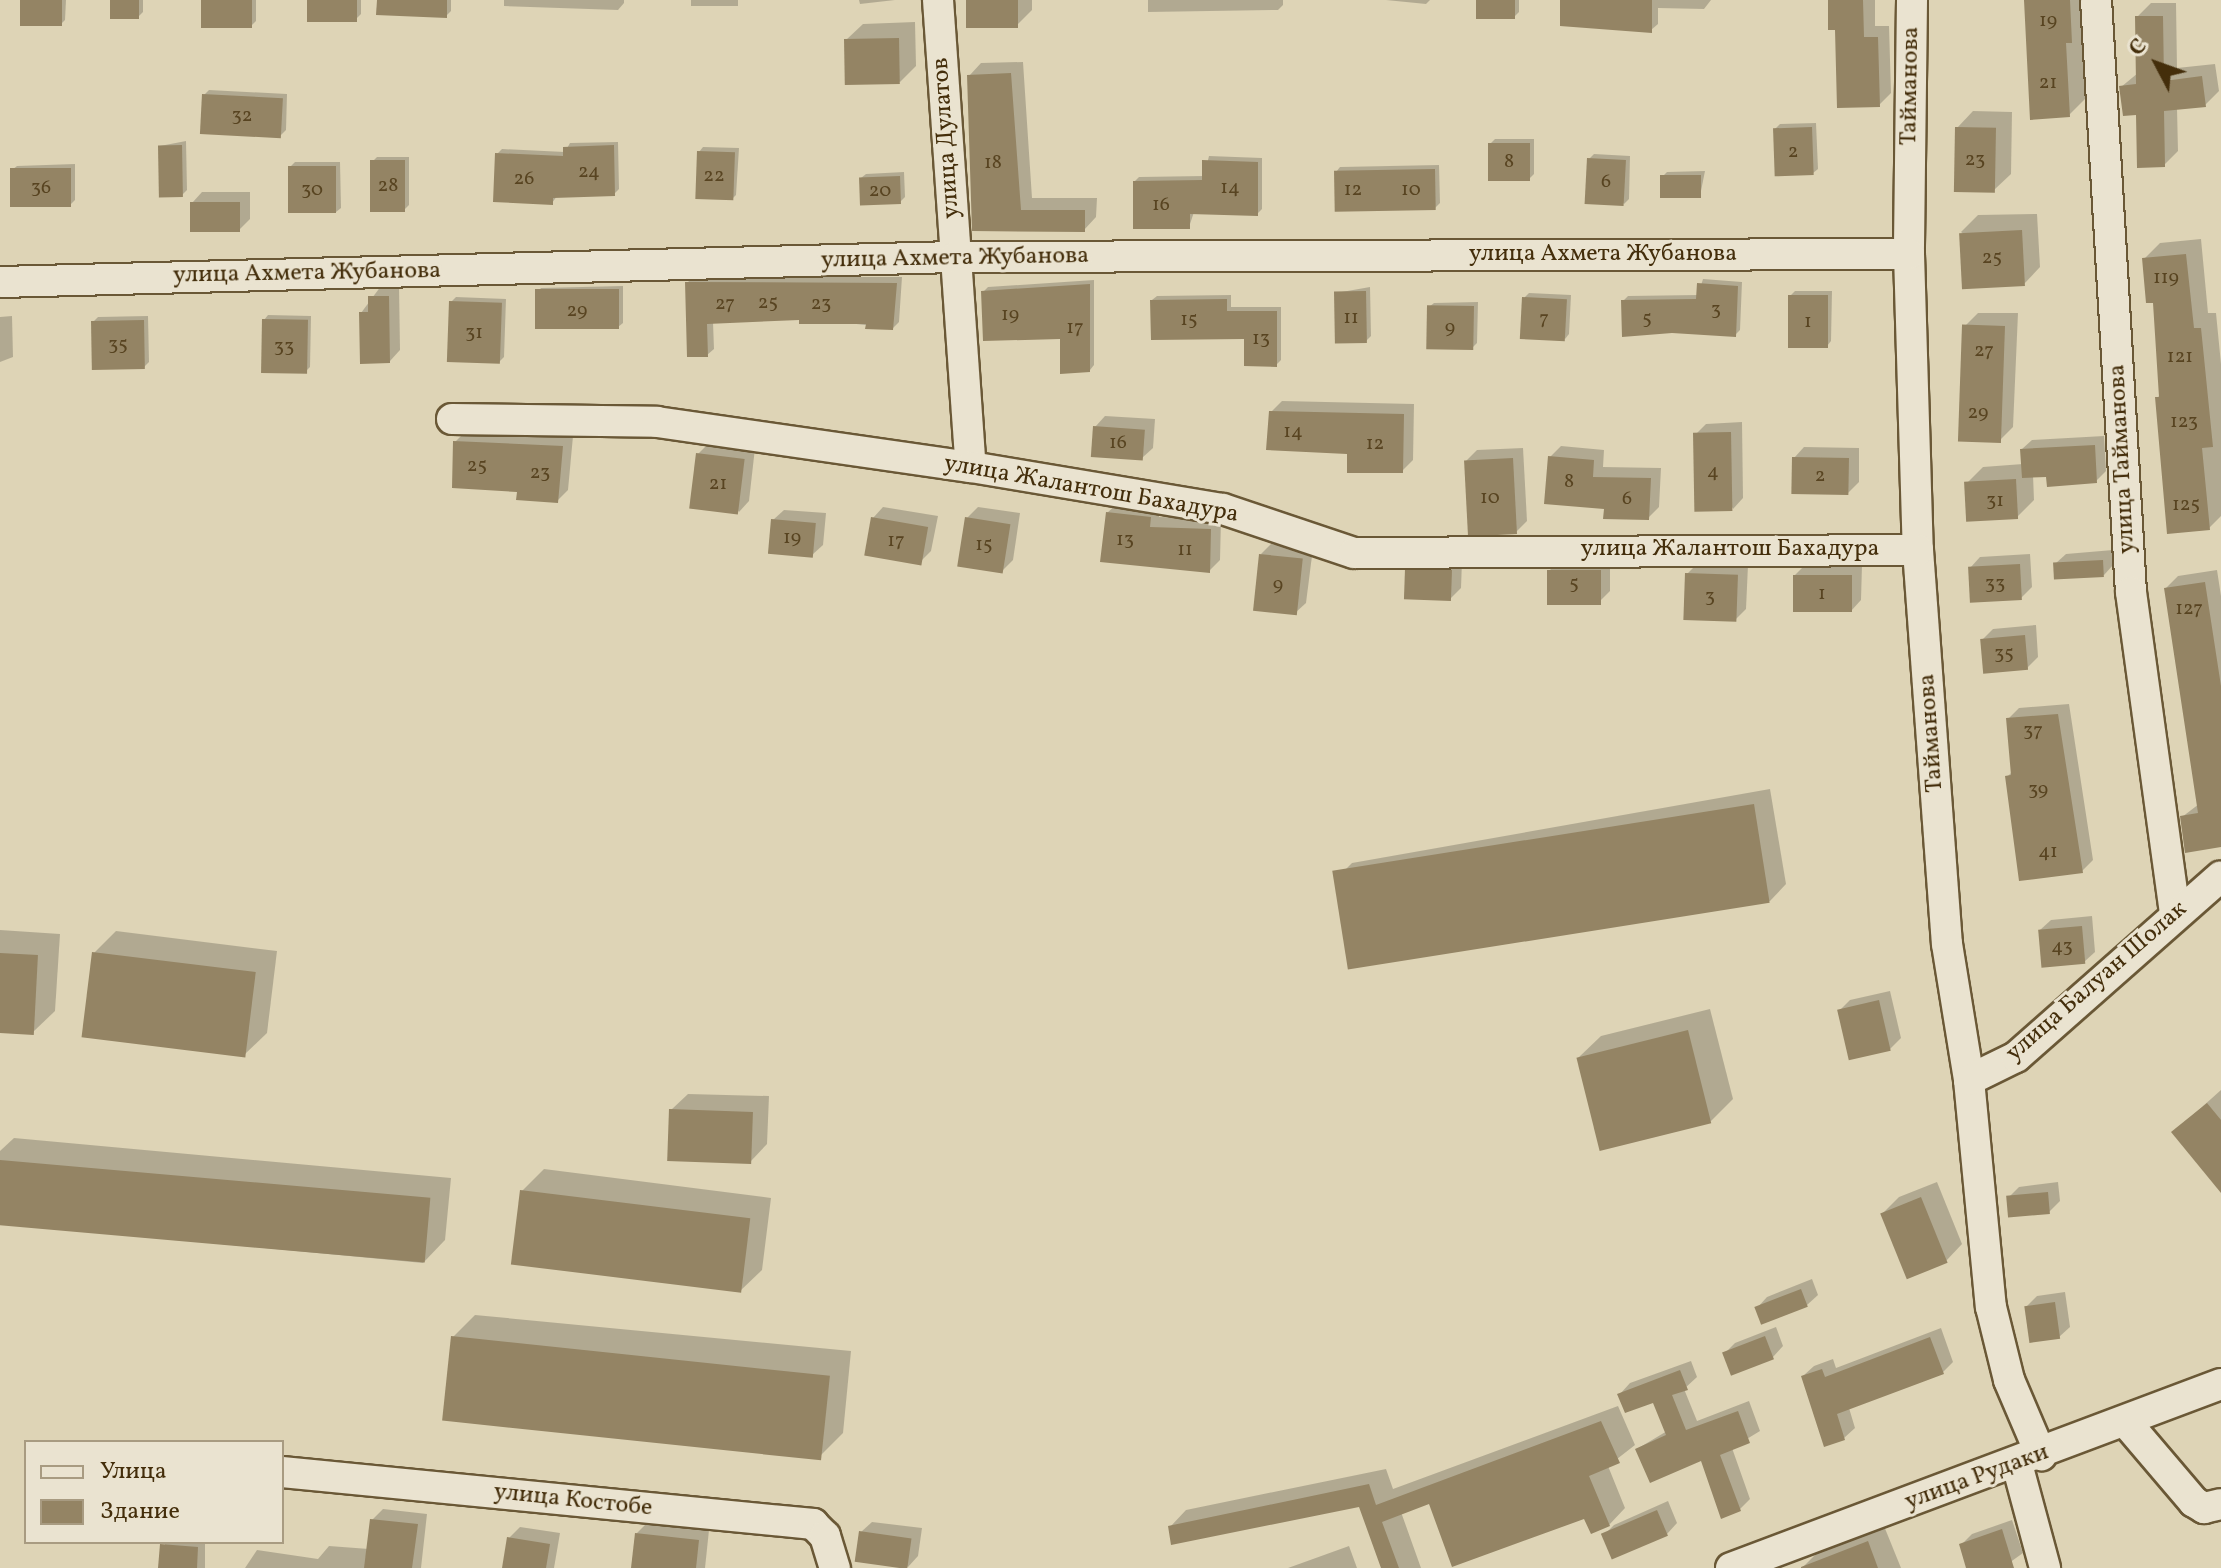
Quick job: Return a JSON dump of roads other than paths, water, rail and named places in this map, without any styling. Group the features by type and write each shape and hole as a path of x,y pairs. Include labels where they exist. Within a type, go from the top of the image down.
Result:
{"street":[{"name":"улица Дулатов","path":"938,0 971,467"},
{"name":"Тайманова","path":"1912,0 1909,254 1918,550 1947,944 1969,1080 1991,1307 2029,1460 2045,1568"},
{"name":"улица Тайманова","path":"2096,0 2131,592 2175,915"},
{"name":"улица Ахмета Жубанова","path":"0,282 955,257 1909,254"},
{"name":"улица Жалантош Бахадура","path":"452,419 657,422 971,467 1223,509 1354,553 1918,550"},
{"name":"улица Балуан Шолак","path":"1969,1080 2016,1057 2221,876"},
{"name":"улица Рудаки","path":"1731,1568 2029,1460 2221,1384"},
{"path":"2125,1421 2194,1502 2204,1508 2221,1504"},
{"name":"улица Костобе","path":"284,1472 813,1524 825,1536 835,1568"}]}
